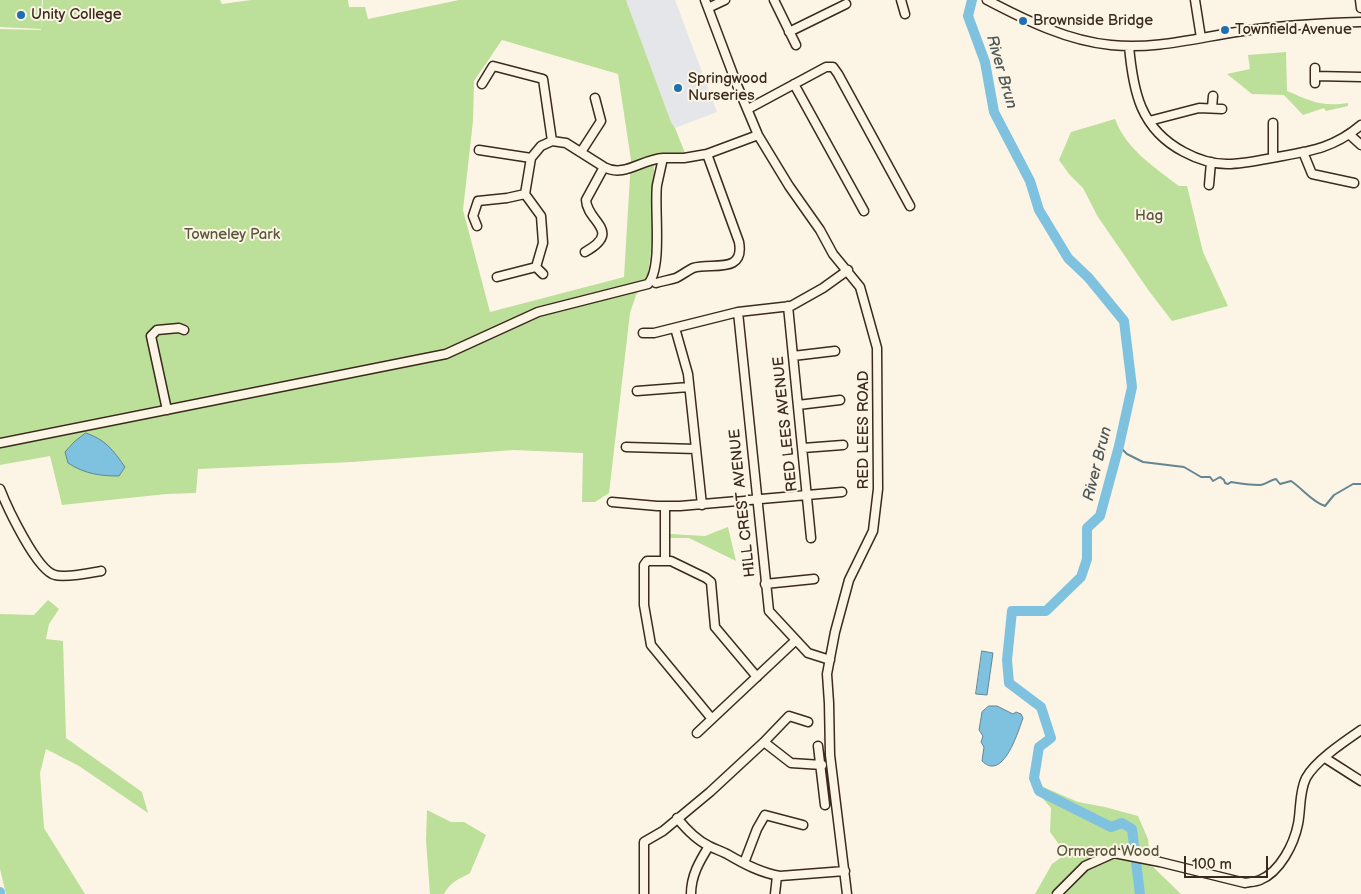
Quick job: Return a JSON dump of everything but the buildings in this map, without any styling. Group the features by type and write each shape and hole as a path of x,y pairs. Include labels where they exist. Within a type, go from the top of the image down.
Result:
{"street":[{"name":"RED LEES ROAD","path":"705,0 758,135 834,254 860,288 878,348 878,489 873,531 849,580 827,674 830,703 830,755 847,894"},
{"path":"708,8 725,0"},
{"path":"774,0 796,45"},
{"path":"988,0 1046,28 1093,42 1111,45 1146,46 1245,30 1361,22"},
{"path":"1195,0 1201,38"},
{"path":"1360,0 1361,8"},
{"path":"905,14 902,2 911,2"},
{"path":"790,32 846,4"},
{"path":"1129,46 1135,91 1143,113 1164,139 1192,156 1212,162 1228,164 1304,152 1333,144 1350,135 1361,125"},
{"path":"482,84 493,66 543,79 552,141"},
{"path":"748,108 830,66 833,67 910,206"},
{"path":"1315,75 1361,77"},
{"path":"794,84 864,211"},
{"path":"1212,108 1213,96"},
{"path":"581,152 601,121 594,98"},
{"path":"1149,121 1200,108 1222,109"},
{"path":"1273,122 1274,157"},
{"path":"536,267 542,243 540,216 525,194 530,158 541,146 552,141 566,143 604,168 620,172 655,158 684,158 707,154 758,135"},
{"path":"1350,135 1361,145"},
{"path":"479,150 530,158"},
{"path":"1304,152 1312,174 1350,179"},
{"path":"0,443 446,354 538,312 676,278 693,269 731,264 738,259 740,251 739,242 707,154"},
{"path":"652,284 656,252 657,186 664,158"},
{"path":"1209,185 1212,162"},
{"path":"585,252 596,246 602,236 601,226 586,206 586,200 587,194 604,168"},
{"path":"477,226 473,216 478,202 525,194"},
{"path":"536,267 543,274"},
{"path":"497,277 536,267"},
{"path":"643,333 648,334 738,312 788,306 800,302 848,270"},
{"name":"RED LEES AVENUE","path":"788,306 811,538"},
{"name":"HILL CREST AVENUE","path":"738,312 769,611 808,653 830,660"},
{"path":"167,410 151,336 157,330 178,328 184,330"},
{"path":"675,328 688,374 702,505"},
{"path":"793,356 835,351"},
{"path":"637,391 689,387"},
{"path":"798,405 840,400"},
{"path":"802,448 843,445"},
{"path":"626,447 696,449"},
{"path":"0,489 12,517 33,553 48,572 56,576 101,572"},
{"path":"612,502 665,506 702,505 842,492"},
{"path":"665,506 665,561"},
{"path":"712,719 651,645 644,605 644,566 647,560 671,561 711,582 714,628 757,677"},
{"path":"765,584 814,580"},
{"path":"697,732 796,640"},
{"path":"644,894 644,842 663,831 710,792 790,716 808,722"},
{"path":"1057,894 1085,866 1114,853 1245,883 1259,881 1269,875 1286,855 1294,839 1305,780 1311,770 1333,750 1361,730"},
{"path":"764,742 791,763 821,765"},
{"path":"818,746 825,805"},
{"path":"1326,758 1361,781"},
{"path":"744,864 763,816 767,814 804,825"},
{"path":"677,818 691,834 709,846 754,869 777,876 845,871"},
{"path":"691,894 691,885 697,867 709,846"},
{"path":"775,894 777,876"}],"shaded area":[{"path":"626,0 675,0 717,112 675,128 671,122"}],"green space":[{"name":"Unity College","path":"0,0 42,0 41,29 0,27"},
{"name":"Towneley Park","path":"43,0 220,0 222,4 251,0 348,0 349,7 365,7 368,19 459,0 626,0 671,122 685,153 654,154 654,228 647,281 636,295 630,313 609,493 595,502 582,502 583,453 514,450 352,462 198,469 196,493 166,494 62,505 50,456 0,465 0,29 41,30","holes":["502,40 618,74 631,160 624,277 490,312 463,210 473,121 474,81"]},
{"path":"1286,52 1287,91 1323,104 1348,103 1348,106 1326,111 1324,108 1303,115 1284,95 1252,94 1227,74 1250,69 1248,55"},
{"name":"Hag","path":"1115,119 1126,139 1142,157 1179,186 1187,186 1203,252 1228,306 1172,321 1098,217 1083,188 1069,174 1059,160 1071,132"},
{"path":"728,527 736,561 689,538 670,538 670,534 705,536"},
{"path":"48,600 59,609 49,624 46,639 63,641 66,738 142,792 148,813 79,766 46,749 40,773 44,828 85,894 6,894 0,869 0,614 34,615"},
{"name":"Ormerod Wood","path":"1031,785 1041,786 1078,802 1138,816 1148,839 1151,865 1181,894 1035,894 1052,864 1066,854 1050,832 1051,808"},
{"path":"427,810 451,822 464,822 486,835 470,873 452,884 444,894 430,894 426,841"}],"water":[{"path":"86,433 104,442 117,456 125,467 119,476 93,474 80,470 68,463 65,452"},
{"path":"982,651 993,653 987,695 976,694"},
{"path":"989,706 997,706 1013,714 1016,712 1021,714 1023,718 1008,753 997,765 990,766 982,761 984,747 981,742 983,736 979,730 982,712"}],"waterway":[{"name":"River Brun","path":"972,0 968,16 985,62 994,112 1030,181 1039,210 1068,258 1088,277 1124,321 1132,387 1119,446 1100,516 1087,528 1087,559 1081,577 1046,611 1012,611 1007,660 1009,683 1041,707 1051,738 1039,747 1034,778 1039,791 1111,827 1122,823 1132,829 1140,894"},
{"path":"1119,446 1127,454 1143,462 1184,467 1201,477 1210,477 1213,481 1220,477 1228,484 1231,482 1260,485 1276,479 1280,484 1291,481 1316,502 1325,506 1334,495 1353,484 1361,484"}],"place":[{"name":"Unity College","path":"21,15"},
{"name":"Brownside Bridge","path":"1023,21"},
{"name":"Townfield Avenue","path":"1225,30"},
{"name":"Springwood Nurseries","path":"678,88"}]}
